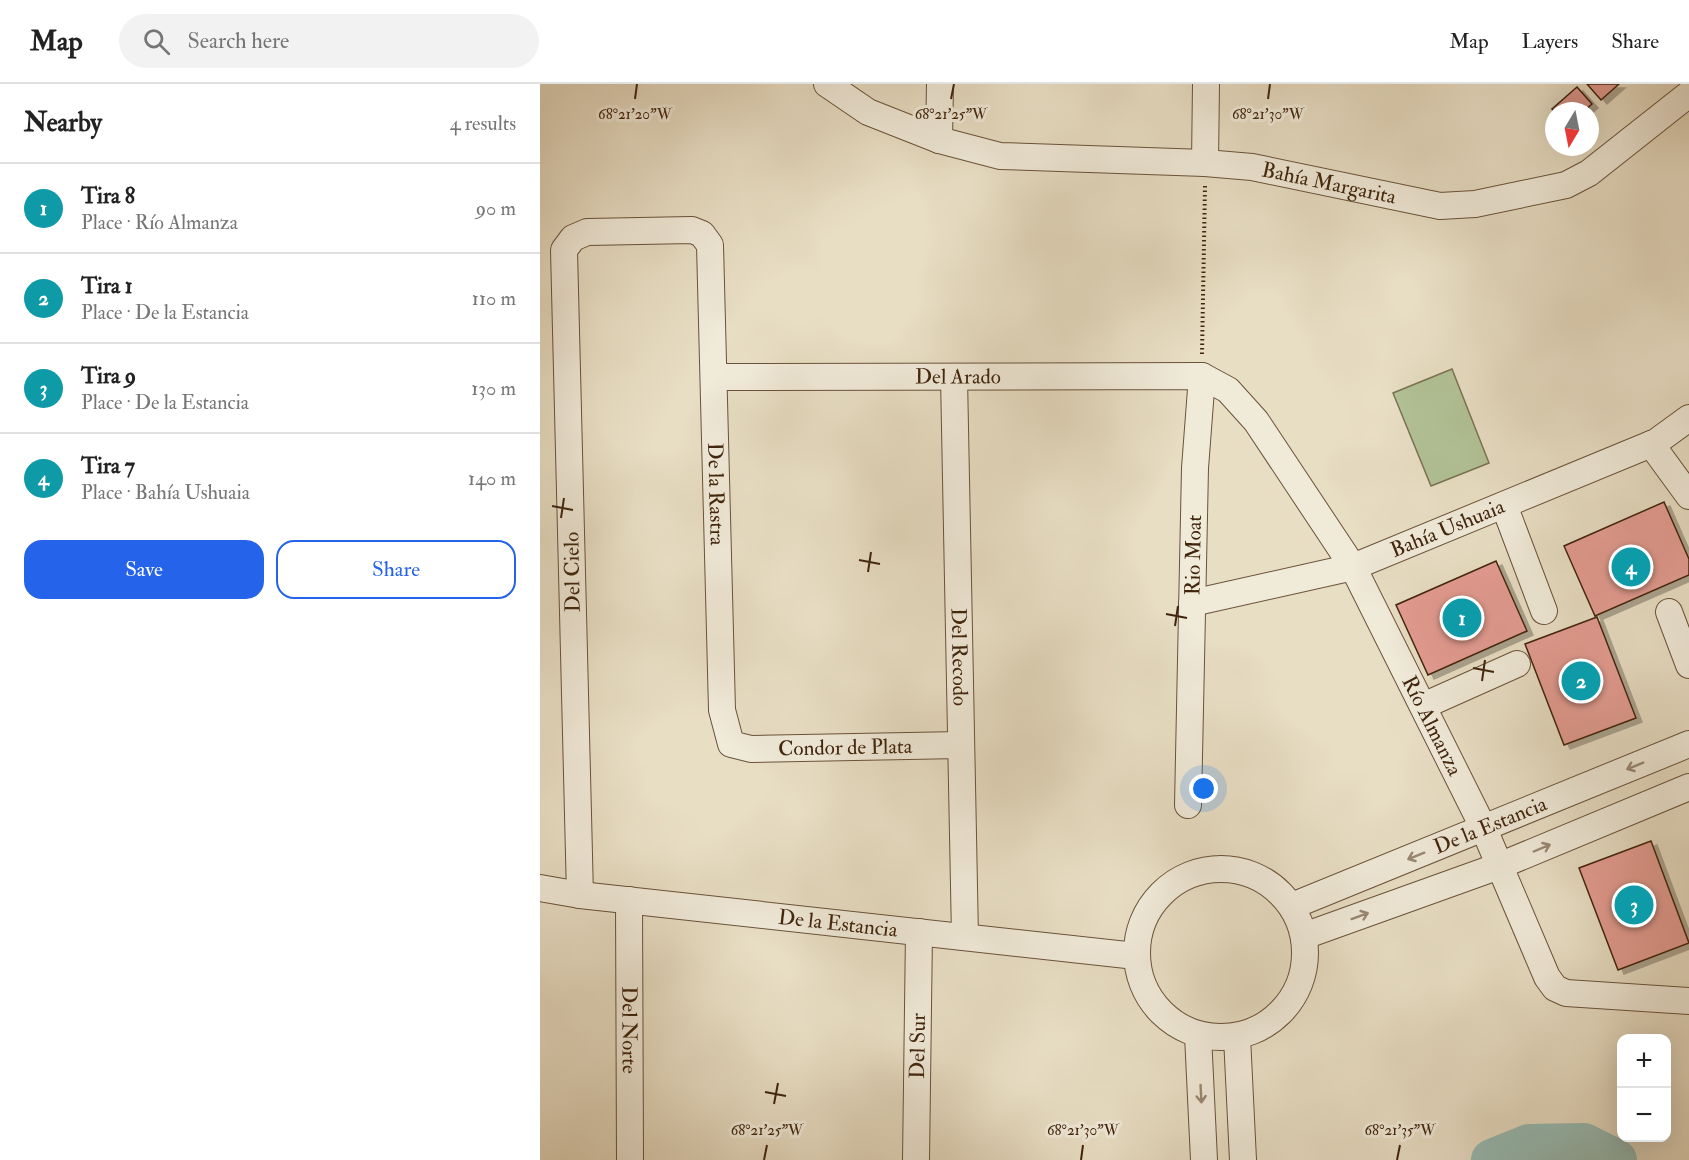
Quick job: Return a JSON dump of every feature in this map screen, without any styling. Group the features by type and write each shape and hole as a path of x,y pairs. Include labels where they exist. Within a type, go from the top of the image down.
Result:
{"street":[{"name":"Bahía Margarita","path":"826,84 868,112 939,140 1000,156 1205,163 1252,167 1440,206 1475,204 1566,185 1589,173 1689,94"},
{"path":"939,140 940,84"},
{"path":"1205,163 1206,84"},
{"name":"De la Rastra","path":"564,250 573,238 587,232 692,230 702,234 711,245 722,710 731,744"},
{"name":"Del Cielo","path":"564,250 580,895"},
{"name":"Del Arado","path":"714,376 1202,376"},
{"name":"Río Almanza","path":"1202,376 1228,390 1256,421 1353,567 1484,828 1542,967 1555,988 1566,993 1689,1001"},
{"name":"Rio Moat","path":"1188,806 1195,468 1202,376"},
{"name":"Del Recodo","path":"954,377 965,937"},
{"name":"Bahía Ushuaia","path":"1192,603 1353,567 1651,444 1689,418"},
{"path":"1651,444 1689,496"},
{"path":"1504,505 1544,611"},
{"path":"1669,612 1689,665"},
{"path":"1423,706 1517,664"},
{"name":"Condor de Plata","path":"731,744 751,749 961,745"},
{"name":"De la Estancia","path":"1292,906 1689,744"},
{"name":"De la Estancia","path":"1304,936 1499,866 1689,787"},
{"path":"1222,868 1250,873 1274,886 1292,906 1304,936 1306,962 1299,988 1284,1011 1262,1027 1237,1037 1218,1038 1198,1035 1174,1024 1154,1006 1141,982 1136,956 1140,928 1152,904 1171,885 1195,872 1222,868"},
{"name":"De la Estancia","path":"540,888 580,895 1136,956"},
{"name":"Del Norte","path":"629,900 630,1160"},
{"name":"Del Sur","path":"916,1160 919,932"},
{"path":"1198,1035 1204,1160"},
{"path":"1237,1037 1243,1160"}],"path":[{"path":"1202,376 1205,163"}],"green space":[{"path":"1452,369 1489,463 1431,486 1393,393"}],"building":[{"path":"1587,84 1619,84 1601,100"},
{"path":"1577,87 1590,102 1560,102"},
{"path":"1664,502 1689,559 1689,575 1595,616 1564,546"},
{"path":"1496,561 1527,631 1428,675 1396,605"},
{"path":"1597,617 1636,718 1564,745 1525,644"},
{"path":"1651,841 1689,943 1618,970 1579,868"}],"waterway":[{"path":"1492,1160 1529,1145 1584,1144 1616,1160"}],"place":[{"name":"Tira 7","path":"1631,567"},
{"name":"Tira 8","path":"1462,618"},
{"name":"Tira 1","path":"1581,681"},
{"name":"Tira 9","path":"1634,905"}]}
